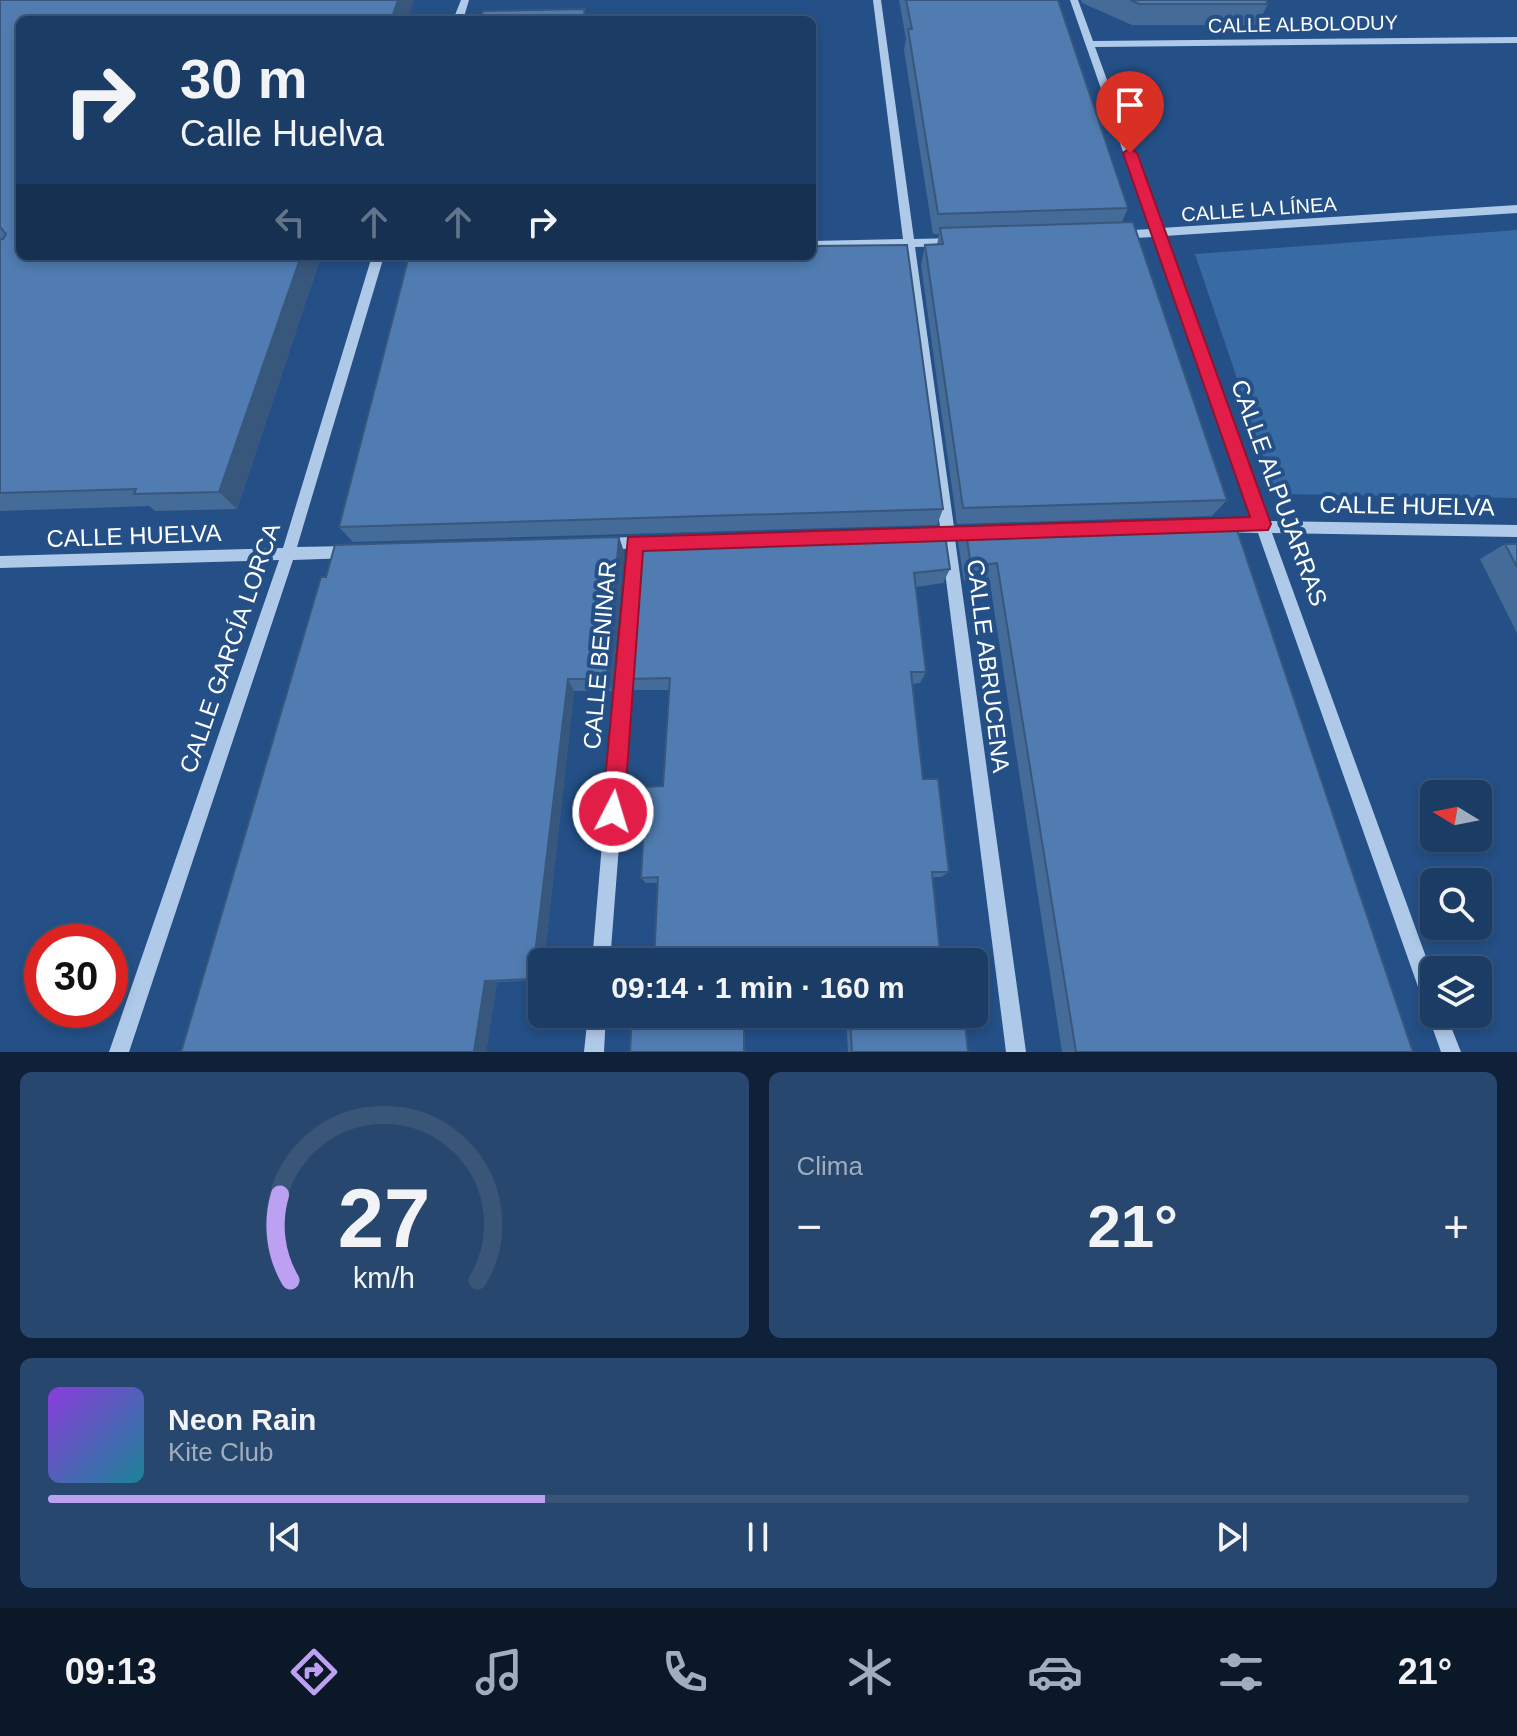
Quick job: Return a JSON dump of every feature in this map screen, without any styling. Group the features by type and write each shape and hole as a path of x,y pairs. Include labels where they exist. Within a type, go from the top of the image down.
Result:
{"street":[{"name":"CALLE ABRUCENA","path":"877,0 1016,1052"},
{"name":"CALLE ALPUJARRAS","path":"1074,0 1420,966"},
{"name":"CALLE ALBOLODUY","path":"1089,44 1517,40"},
{"name":"CALLE LA LÍNEA","path":"1097,236 1517,209"},
{"path":"816,245 972,241"},
{"name":"CALLE GARCÍA LORCA","path":"119,1052 288,554 377,260"},
{"name":"CALLE HUELVA","path":"1199,526 1262,524 1517,531"},
{"path":"917,534 995,532"},
{"path":"588,544 682,541"},
{"name":"CALLE BENINAR","path":"602,948 635,543"},
{"name":"CALLE HUELVA","path":"0,562 367,551"},
{"path":"594,1052 596,1028"},
{"path":"1442,1028 1451,1052"}],"shaded area":[{"path":"1517,230 1517,498 1276,494 1195,254"}],"building":[{"path":"0,0 398,0 392,16 16,16 16,260 300,260 219,492 134,494 136,489 0,493 0,239 6,234 0,227"},
{"path":"906,0 1058,0 1128,208 938,214"},
{"path":"1130,0 1266,0 1268,4 1140,4"},
{"path":"585,9 584,16 481,16 483,11"},
{"path":"1133,222 1227,500 963,508 925,245 943,244 940,228"},
{"path":"907,245 943,509 339,527 408,260 816,260 816,246"},
{"path":"1233,518 1413,1052 1076,1052 997,563 971,566 965,526"},
{"path":"944,528 950,569 914,573 926,672 911,672 923,779 938,779 949,872 932,872 940,948 655,948 658,877 641,878 646,787 663,786 670,678 629,679 641,537"},
{"path":"619,537 607,679 568,679 536,948 528,948 528,979 485,981 474,1052 181,1052 321,577 326,577 335,545"},
{"path":"1505,544 1517,544 1517,567"},
{"path":"631,1028 744,1028 744,1052 630,1052"},
{"path":"851,1028 965,1028 968,1052 852,1052"}],"route":[{"path":"613,812 635,543 1262,524 1130,153"}]}
